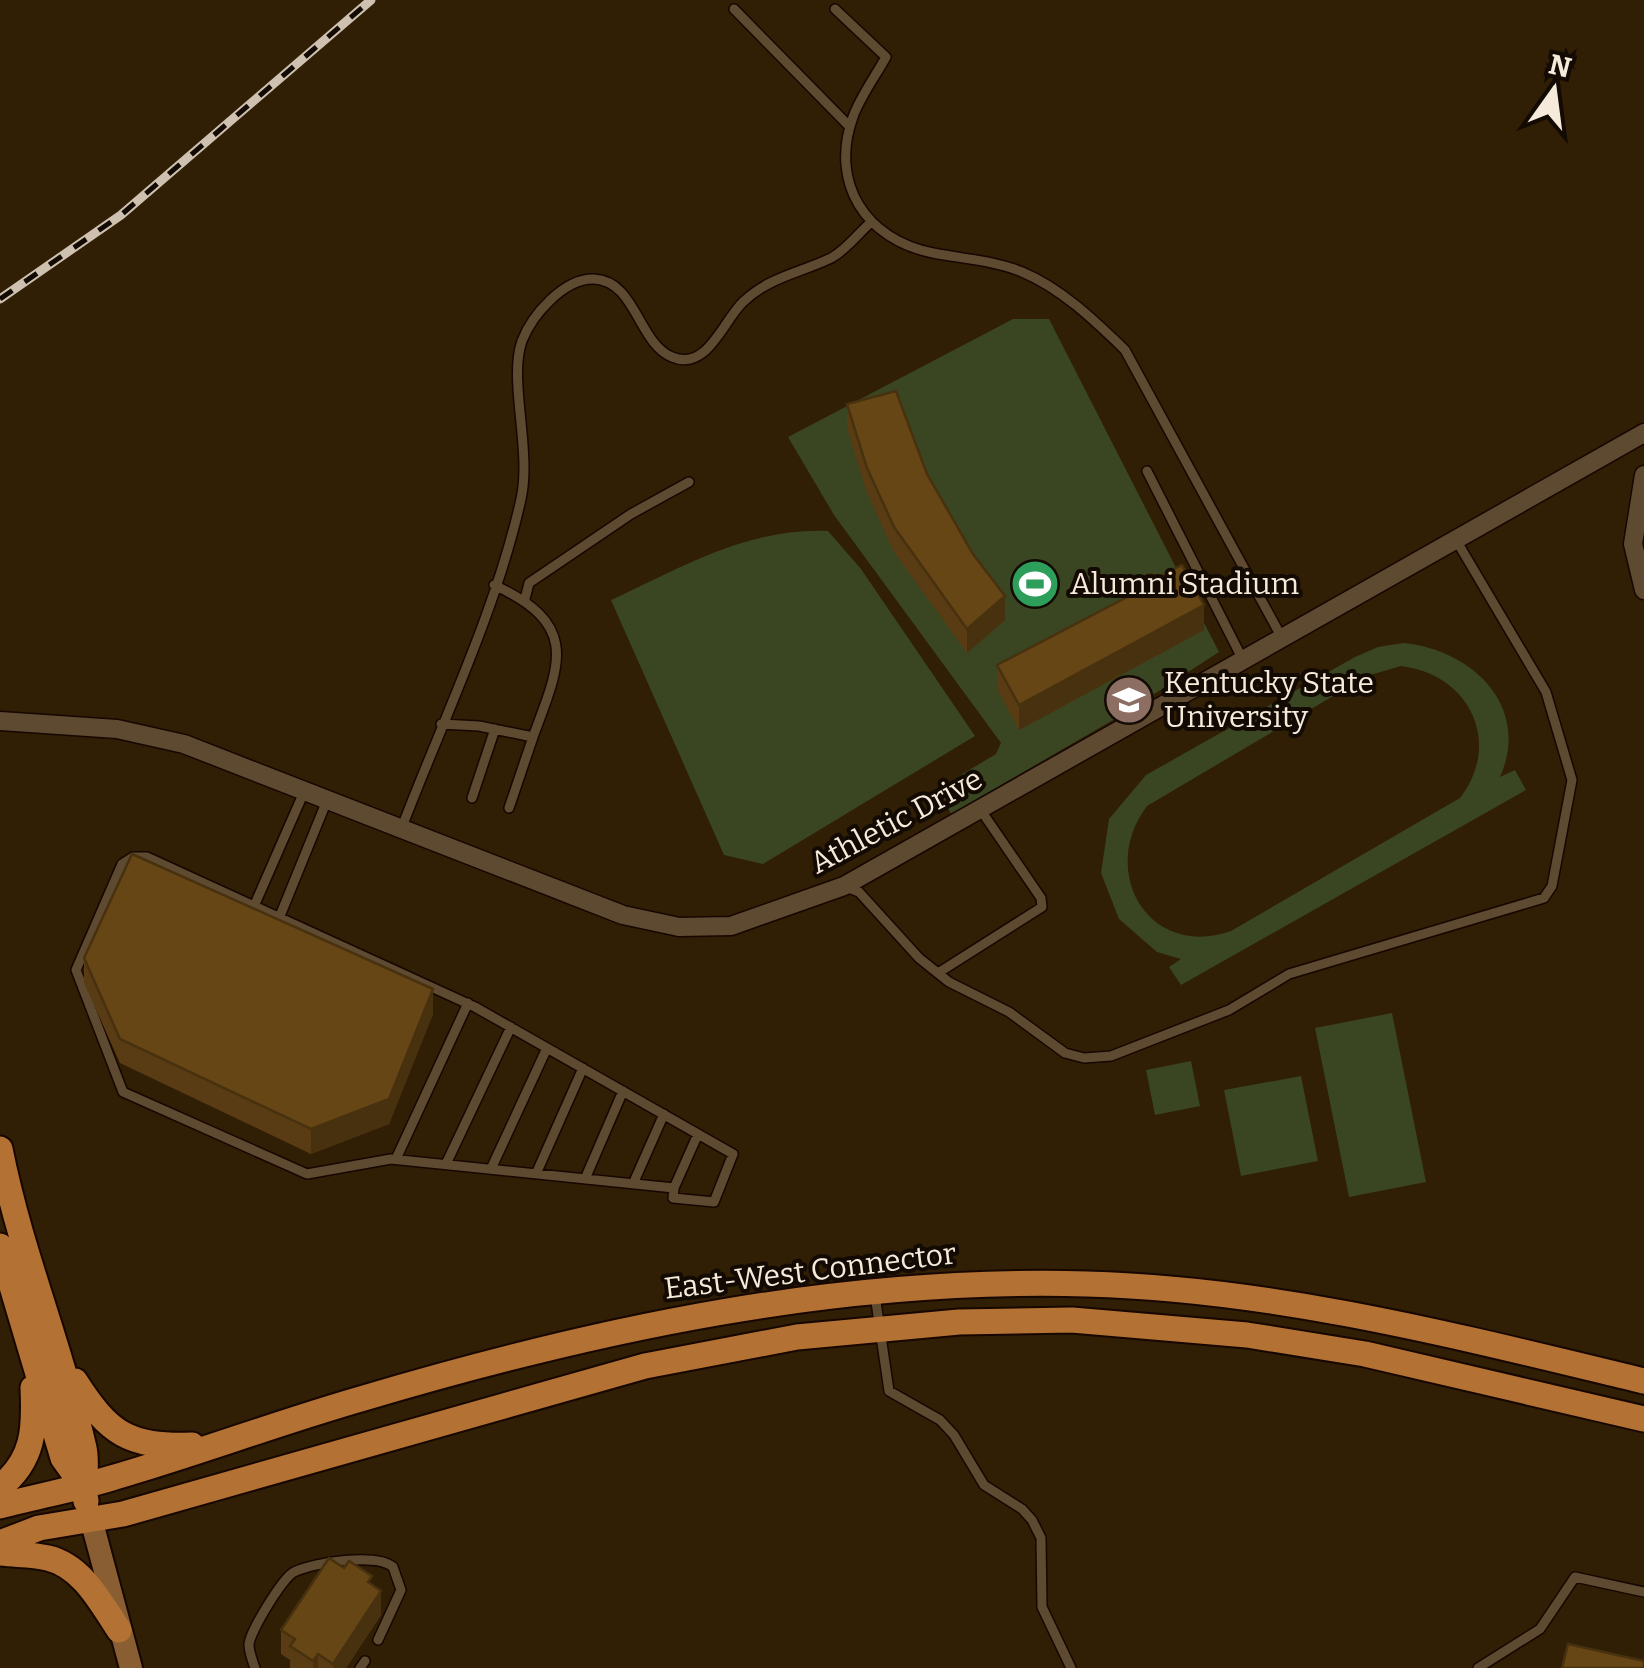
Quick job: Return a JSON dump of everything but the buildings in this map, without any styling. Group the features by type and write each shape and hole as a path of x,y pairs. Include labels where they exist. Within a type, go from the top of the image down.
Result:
{"main road":[{"path":"0,1149 24,1253 60,1359 86,1454 83,1486 91,1519"},
{"path":"0,1246 63,1458 83,1486"},
{"name":"East-West Connector","path":"0,1506 83,1486 212,1444 592,1336 751,1306 875,1290 1031,1283 1206,1292 1378,1320 1644,1381"},
{"path":"0,1543 40,1528 91,1519 645,1366 745,1345 879,1328 1072,1320 1246,1334 1366,1354 1644,1419"},
{"path":"60,1359 94,1410 121,1436 160,1445 212,1444"},
{"path":"0,1487 24,1464 32,1444 32,1363"},
{"path":"0,1553 45,1557 64,1565 90,1588 120,1630"}],"street":[{"name":"Athletic Drive","path":"0,721 98,727 167,740 328,798 623,916 678,926 731,926 844,886 1644,434"},
{"path":"1644,475 1633,544 1644,590"},
{"path":"91,1519 131,1668"}],"lane":[{"path":"734,9 850,126"},
{"path":"836,9 886,58 850,126 847,175 854,204 870,223 894,240 931,253 966,257 1027,274 1094,320 1125,350 1282,638"},
{"path":"402,828 494,585 524,474 520,346 541,310 576,284 603,281 622,294 662,352 675,359 696,358 707,350 742,303 779,277 834,257 870,223"},
{"path":"1146,471 1244,660"},
{"path":"525,600 529,583 564,556 689,482"},
{"path":"844,886 859,892 938,973 986,1003 1010,1012 1065,1052 1084,1058 1111,1056 1229,1010 1289,974 1544,898 1552,886 1572,780 1546,692 1456,540"},
{"path":"494,585 525,600 560,649 558,668 510,808"},
{"path":"441,724 533,737"},
{"path":"472,798 495,729"},
{"path":"255,904 305,790"},
{"path":"280,916 328,798"},
{"path":"938,973 1042,907 1041,898 980,809"},
{"path":"674,1188 396,1159 308,1174 123,1092 76,970 122,864 133,857 147,857 468,1003 624,1091 733,1154 714,1202 673,1198 698,1134"},
{"path":"396,1159 468,1003"},
{"path":"446,1164 511,1027"},
{"path":"491,1169 548,1048"},
{"path":"536,1174 583,1068"},
{"path":"585,1180 624,1091"},
{"path":"633,1184 664,1114"},
{"path":"875,1290 889,1390 940,1420 954,1435 984,1485 1032,1520 1041,1538 1046,1621 1071,1668"},
{"path":"255,1668 249,1644 253,1632 287,1577 299,1570 371,1558 393,1567 401,1590 378,1640"},
{"path":"1478,1668 1540,1629 1575,1576 1644,1592"}],"green space":[{"name":"Alumni Stadium","path":"1013,319 1049,319 1219,652 1125,713 951,814 939,788 996,754 1001,743 834,515 788,437"},
{"path":"828,531 861,569 975,736 763,864 724,855 611,600 689,563 743,543 770,536"},
{"path":"1403,643 1428,648 1451,656 1489,685 1508,727 1508,751 1500,777 1515,770 1526,790 1181,985 1169,967 1181,959 1157,952 1119,919 1101,873 1109,819 1146,775 1378,647","holes":["1401,666 1445,682 1461,697 1478,734 1473,777 1460,798 1231,931 1202,937 1176,933 1155,921 1140,904 1130,882 1128,857 1133,831 1147,806 1367,676"]},
{"path":"1392,1013 1426,1182 1349,1197 1315,1028"},
{"path":"1191,1061 1200,1106 1155,1115 1146,1070"},
{"path":"1301,1076 1318,1161 1241,1176 1224,1090"}],"railway":[{"path":"0,299 121,215 371,0"}],"place":[{"name":"Alumni Stadium","path":"1035,584"},
{"name":"Kentucky State University","path":"1129,700"}]}
